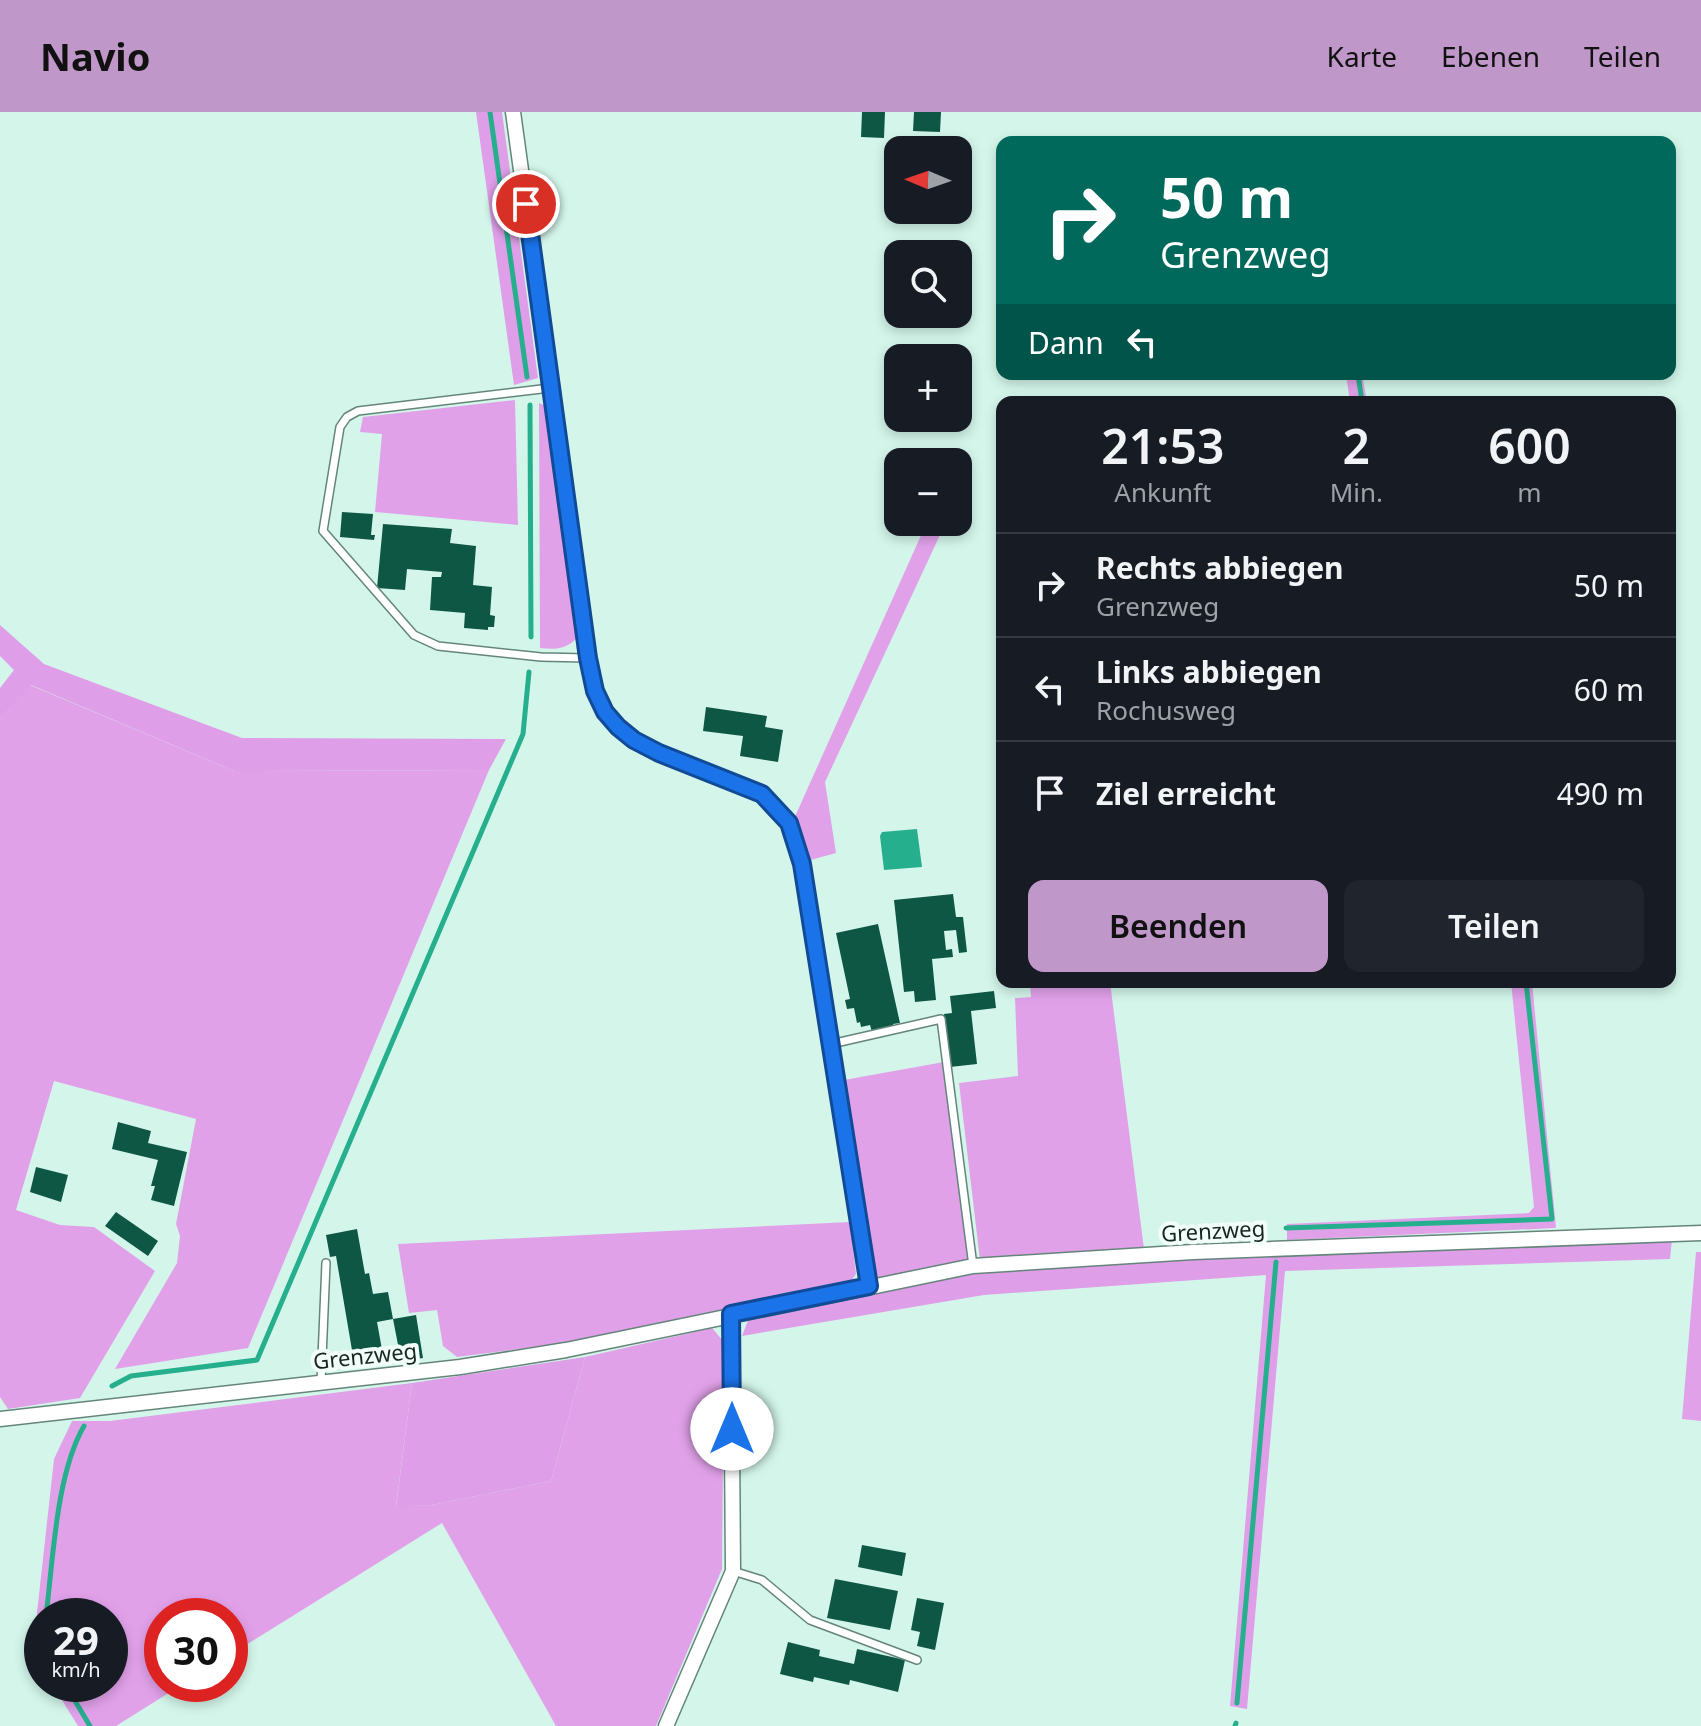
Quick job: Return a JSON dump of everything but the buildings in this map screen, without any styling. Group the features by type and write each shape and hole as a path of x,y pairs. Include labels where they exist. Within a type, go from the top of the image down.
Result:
{"street":[{"path":"513,112 595,691 605,712 626,733 659,753 762,794 789,823 802,864 869,1286"},
{"name":"Grenzweg","path":"0,1419 460,1367 566,1350 973,1266 1193,1252 1701,1233"},
{"path":"666,1726 733,1571 731,1314"}],"lane":[{"path":"550,388 358,411 347,417 340,427 323,531 414,635 438,646 541,657 588,658"},
{"path":"831,1044 941,1019 973,1266"},
{"path":"321,1382 326,1263"},
{"path":"733,1571 762,1580 810,1620 917,1660"}],"shaded area":[{"path":"476,112 502,112 538,378 514,385"},
{"path":"1347,380 1363,380 1366,396 1349,396"},
{"path":"515,400 518,525 375,512 382,434 360,432 363,417"},
{"path":"539,403 544,405 577,638 565,647 556,649 540,648"},
{"path":"921,536 939,536 825,782 836,853 807,861 793,821"},
{"path":"0,625 44,664 242,738 506,739 489,770 234,771 31,685 0,719 0,688 14,670 0,656"},
{"path":"30,685 234,771 489,770 248,1348 115,1369 177,1263 180,1236 176,1224 196,1119 54,1081 16,1210 60,1225 94,1227 155,1271 80,1398 8,1409 0,1397 0,719"},
{"path":"917,829 922,867 884,870 882,832"},
{"path":"1030,988 1111,988 1144,1249 980,1260 959,1083 1018,1076 1015,998 1031,997"},
{"path":"1512,988 1533,988 1556,1228 1287,1240 1287,1224 1529,1213 1534,1207"},
{"path":"944,1062 968,1263 884,1280 871,1275 858,1198 864,1196 844,1080"},
{"path":"850,1222 856,1274 848,1286 566,1343 457,1357 443,1346 437,1310 409,1313 398,1244"},
{"path":"1672,1239 1670,1259 1285,1271 1247,1709 1230,1706 1266,1275 984,1295 742,1336 749,1318 975,1273 1193,1259"},
{"path":"1696,1252 1701,1252 1701,1421 1682,1419"},
{"path":"712,1328 724,1342 722,1569 656,1726 556,1726 442,1523 248,1644 248,1598 144,1598 144,1702 154,1702 116,1726 78,1726 63,1702 128,1702 128,1598 39,1598 54,1459 72,1421 110,1421 412,1383 396,1506 432,1505 551,1481 585,1357"},
{"path":"585,1357 551,1481 432,1505 396,1507 412,1383"}],"waterway":[{"path":"490,112 527,377"},
{"path":"1359,380 1361,396"},
{"path":"530,405 531,637"},
{"path":"112,1386 131,1376 257,1360 523,734 529,672"},
{"path":"1286,1228 1552,1219 1527,988"},
{"path":"1237,1703 1276,1262"},
{"path":"48,1598 67,1468 84,1426"},
{"path":"76,1702 90,1726"}],"route":[{"path":"526,204 595,691 605,712 634,740 762,794 789,823 802,864 869,1286 731,1314 732,1429"}]}
